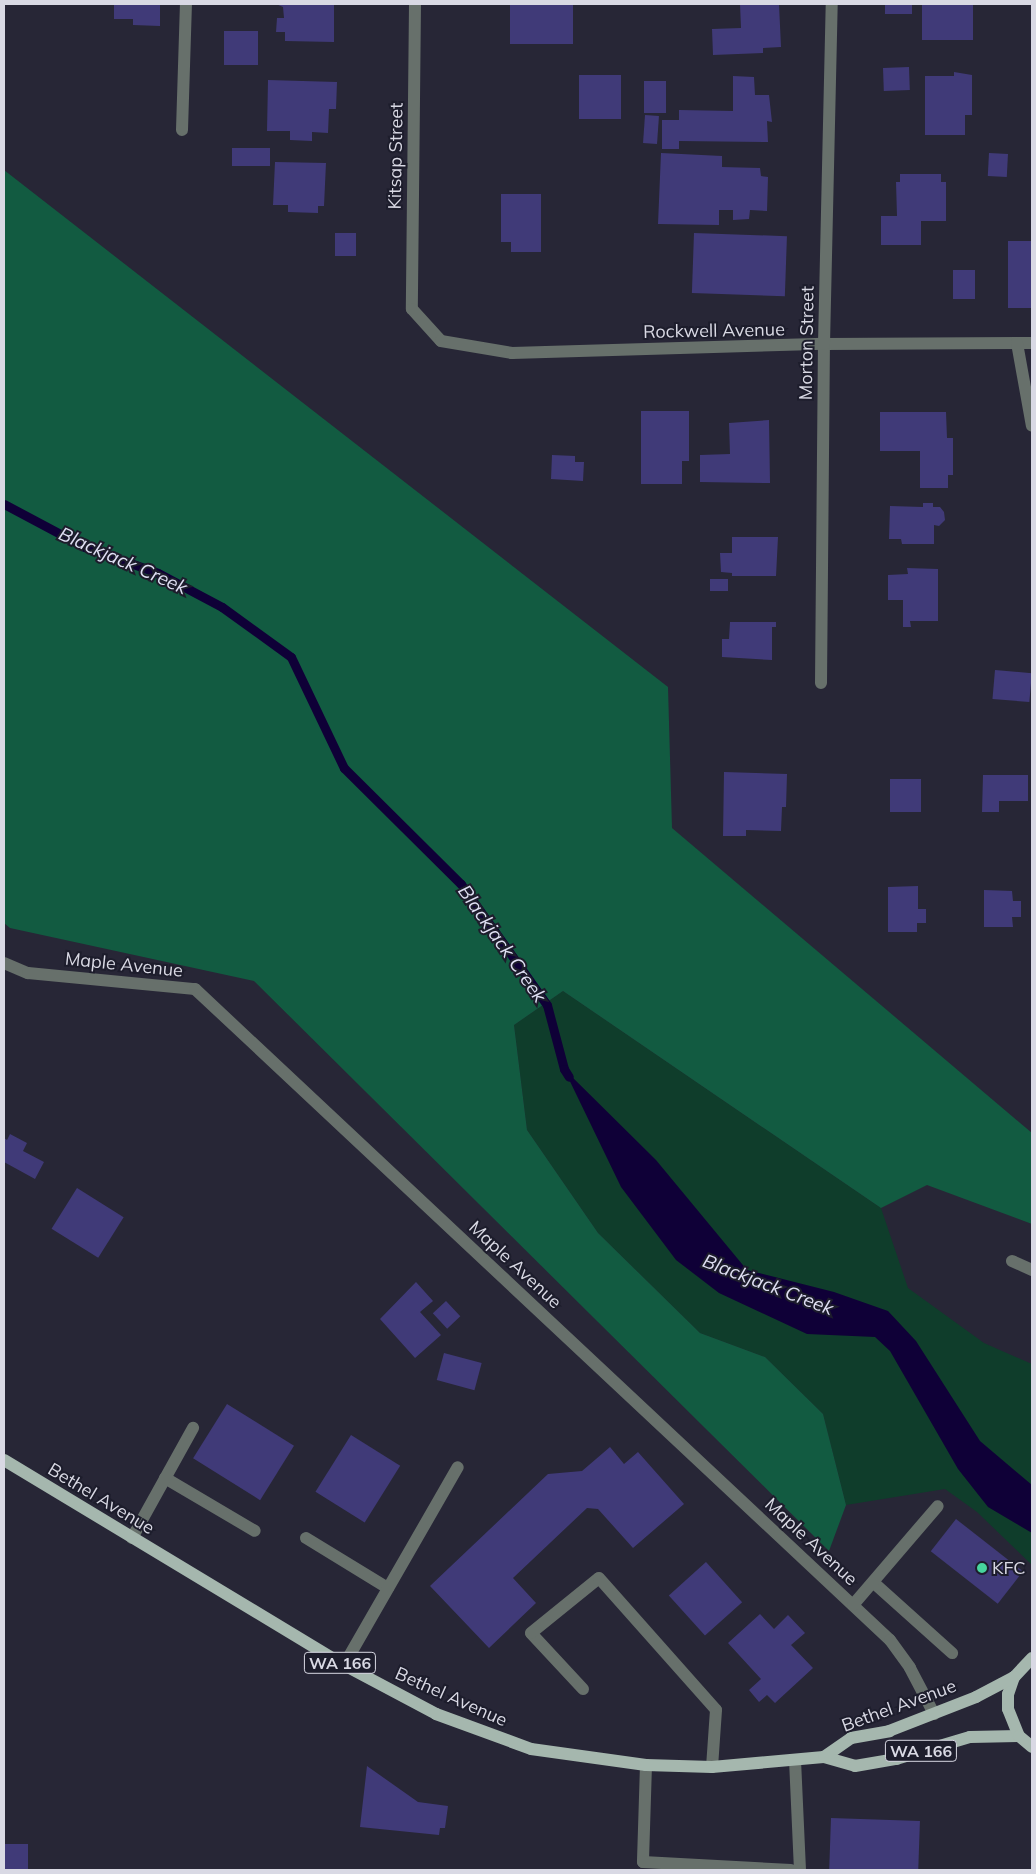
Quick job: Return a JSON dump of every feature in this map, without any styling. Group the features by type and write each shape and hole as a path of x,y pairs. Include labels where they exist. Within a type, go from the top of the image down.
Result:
{"main road":[{"name":"Bethel Avenue","path":"4,1460 344,1665 436,1714 530,1749 646,1765 712,1766 824,1757 855,1766 896,1759 970,1737 1019,1736"},
{"name":"WA 166","path":"1032,1658 1014,1677 1008,1694 1008,1709 1019,1736 1032,1748"},
{"name":"Bethel Avenue","path":"824,1757 851,1738 890,1731 976,1698 1014,1677"}],"street":[{"path":"182,130 186,4"},
{"name":"Kitsap Street","path":"412,310 415,4"},
{"name":"Morton Street","path":"821,683 824,344 832,4"},
{"name":"Rockwell Avenue","path":"412,310 441,341 512,353 824,344 1032,343"},
{"path":"1017,343 1032,426"},
{"name":"Maple Avenue","path":"4,963 28,973 195,989 853,1605 895,1647 910,1668 934,1714"},
{"path":"1012,1261 1032,1270"},
{"path":"132,1538 193,1428"},
{"path":"344,1665 458,1467"},
{"path":"165,1478 255,1532"},
{"path":"853,1605 874,1583 938,1506"},
{"path":"306,1538 388,1588"},
{"path":"583,1689 531,1632 599,1578 716,1710 712,1766"},
{"path":"874,1583 952,1653"},
{"path":"795,1760 800,1870"},
{"path":"646,1765 643,1862 791,1870"}],"green space":[{"path":"4,170 668,687 672,828 1032,1133 1032,1224 927,1185 881,1208 563,991 514,1025 527,1130 598,1233 700,1333 765,1357 823,1414 846,1505 829,1551 254,981 10,928 4,923"},
{"path":"563,991 881,1208 908,1288 984,1343 1032,1364 1032,1565 977,1512 945,1489 846,1505 823,1414 765,1357 700,1333 598,1233 527,1130 514,1025"}],"water":[{"path":"564,1069 656,1160 747,1270 834,1292 888,1311 916,1341 980,1441 1032,1485 1032,1533 988,1507 958,1469 890,1351 875,1337 807,1334 719,1293 676,1260 621,1187"}],"building":[{"path":"114,4 160,4 160,26 133,25 133,19 114,19"},
{"path":"276,4 334,4 334,42 285,41 285,32 276,32 277,18 284,18 283,7"},
{"path":"510,4 573,4 573,44 510,44"},
{"path":"740,4 779,4 781,47 763,48 763,53 713,55 712,29 741,28"},
{"path":"885,4 912,4 912,14 885,14"},
{"path":"922,4 973,4 973,40 922,40"},
{"path":"224,31 258,31 258,65 224,65"},
{"path":"909,67 910,90 884,91 883,68"},
{"path":"954,72 972,75 972,115 965,115 965,135 925,135 925,76 954,76"},
{"path":"579,75 621,75 621,119 579,119"},
{"path":"733,76 754,77 755,95 769,95 772,122 767,121 768,142 679,141 679,149 662,149 662,120 679,120 679,110 733,111"},
{"path":"268,80 337,82 336,109 329,109 328,133 312,132 312,141 290,140 290,131 267,131"},
{"path":"644,81 666,81 666,113 644,113"},
{"path":"645,115 659,116 657,144 643,143"},
{"path":"232,148 270,148 270,166 232,166"},
{"path":"661,153 722,156 722,167 760,168 761,176 768,177 767,211 750,210 749,219 733,220 733,210 719,210 719,225 658,224"},
{"path":"989,153 1008,154 1007,177 988,176"},
{"path":"275,162 326,163 324,206 318,206 318,213 288,212 288,205 273,205"},
{"path":"900,174 941,174 941,182 946,182 946,221 921,221 921,245 881,245 881,216 897,216 896,182 900,182"},
{"path":"501,194 541,194 541,252 511,252 511,242 501,242"},
{"path":"335,233 356,233 356,256 335,256"},
{"path":"694,233 787,236 785,296 692,293"},
{"path":"1008,241 1032,241 1032,308 1008,308"},
{"path":"953,270 975,270 975,299 953,299"},
{"path":"641,411 689,411 689,461 682,461 682,484 641,484"},
{"path":"880,412 946,412 947,438 953,438 953,475 948,475 948,488 920,488 920,451 880,451"},
{"path":"769,420 770,483 700,482 700,455 730,454 729,423"},
{"path":"552,455 575,456 575,462 584,462 583,481 551,479"},
{"path":"923,503 933,503 933,507 940,507 944,512 945,520 939,526 934,525 934,544 902,544 901,539 889,539 890,506 923,507"},
{"path":"732,537 778,537 776,576 732,576 732,573 721,572 720,553 732,553"},
{"path":"907,568 938,569 938,621 910,621 911,627 903,627 903,600 888,600 888,575 908,574"},
{"path":"710,579 728,579 728,591 710,591"},
{"path":"730,622 776,622 776,627 772,627 772,660 722,657 722,639 729,639"},
{"path":"995,670 1032,673 1029,702 992,699"},
{"path":"724,772 787,774 786,807 782,807 781,831 746,830 746,836 723,836"},
{"path":"983,775 1028,775 1028,801 999,801 999,812 982,812"},
{"path":"890,779 921,779 921,812 890,812"},
{"path":"918,886 918,909 926,909 926,923 917,923 917,932 888,932 888,887"},
{"path":"984,890 1012,891 1013,901 1021,901 1021,917 1012,917 1013,927 984,927"},
{"path":"10,1134 27,1143 23,1151 44,1162 35,1179 4,1162 4,1138 7,1140"},
{"path":"77,1188 124,1217 98,1258 52,1229"},
{"path":"416,1282 433,1301 420,1312 441,1335 415,1358 380,1319"},
{"path":"446,1301 460,1316 447,1329 433,1313"},
{"path":"444,1353 482,1363 474,1390 437,1380"},
{"path":"227,1404 294,1446 260,1500 193,1458"},
{"path":"351,1435 400,1466 365,1523 315,1492"},
{"path":"610,1447 624,1464 638,1452 684,1504 633,1548 598,1509 587,1508 513,1578 536,1603 489,1648 430,1586 548,1474 582,1471"},
{"path":"956,1519 1023,1571 998,1604 931,1551"},
{"path":"706,1562 742,1602 705,1636 669,1595"},
{"path":"760,1614 774,1629 788,1615 805,1633 791,1645 813,1668 775,1703 767,1695 759,1702 749,1690 761,1679 728,1643"},
{"path":"367,1766 418,1802 448,1806 445,1828 440,1828 439,1835 360,1827"},
{"path":"831,1818 920,1821 918,1870 829,1870"},
{"path":"4,1844 28,1844 28,1870 4,1870"}],"waterway":[{"name":"Blackjack Creek","path":"4,504 85,547 158,573 222,607 291,657 344,768 461,884 547,1005 564,1069 569,1077"}],"place":[{"name":"KFC","path":"982,1568"}]}
